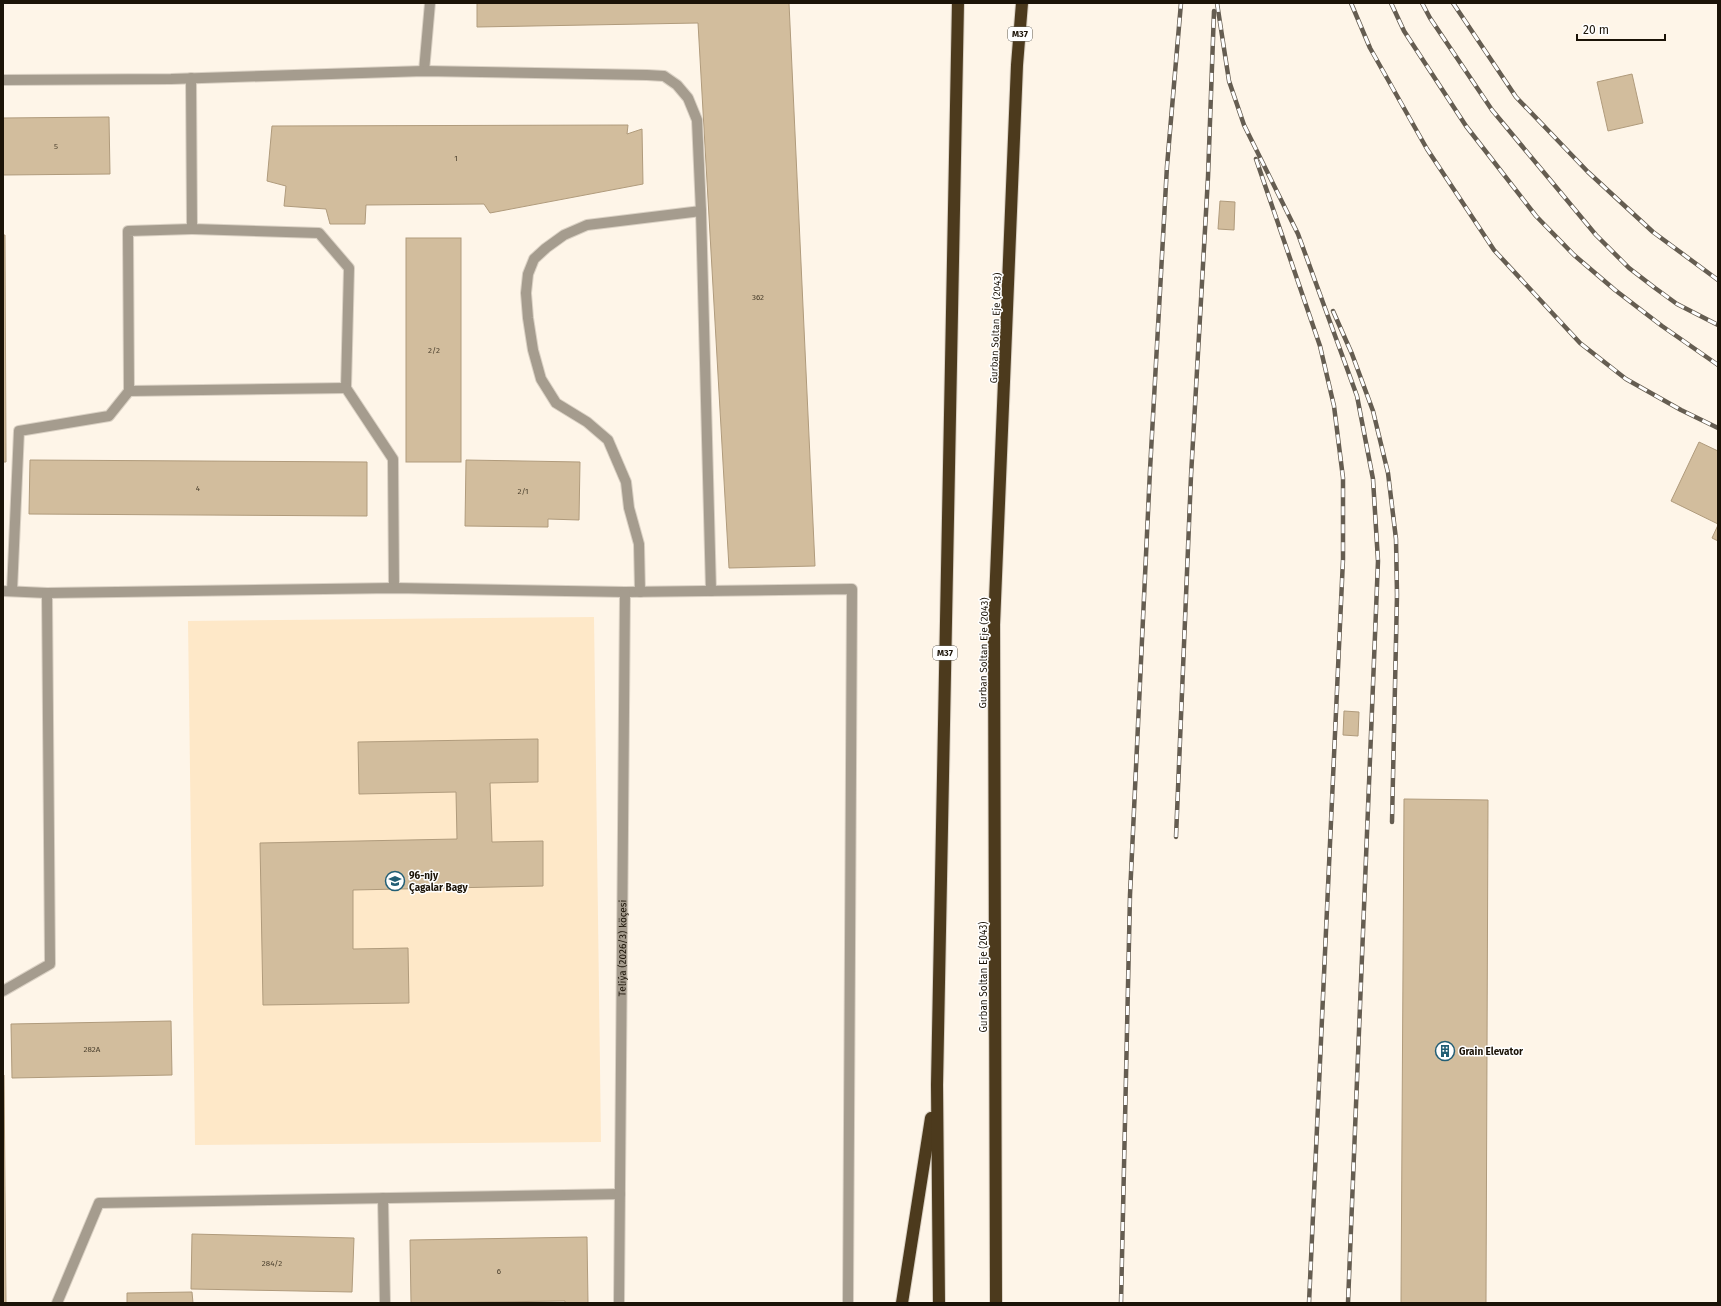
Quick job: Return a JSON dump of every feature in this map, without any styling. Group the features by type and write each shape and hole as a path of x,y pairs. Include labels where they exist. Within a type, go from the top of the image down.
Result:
{"highway":[{"name":"M37","path":"940,1303 937,1085 958,3"},
{"name":"Gurban Soltan Eje (2043)","path":"996,1303 994,625 1017,64 1022,3"},
{"path":"902,1303 937,1085"}],"street":[{"path":"424,71 430,3"},
{"path":"3,80 191,78 424,71 647,75 664,76 677,84 688,98 697,120 701,211 711,591"},
{"path":"191,78 192,229"},
{"path":"640,592 639,544 628,508 626,482 608,440 587,422 556,403 541,379 533,350 528,318 526,293 528,274 534,260 546,248 564,235 588,225 701,211"},
{"path":"394,588 393,460 346,388 349,268 319,233 192,229 128,230 129,391 109,416 19,432 7,591 46,593 394,588 640,592 852,589 848,1303"},
{"path":"129,391 346,388"},
{"name":"Teliýa (2026/3) köçesi","path":"619,1303 625,592"},
{"path":"3,990 50,964 46,593"},
{"path":"57,1303 99,1203 620,1194"},
{"path":"383,1198 385,1303"}],"shaded area":[{"name":"96-njy Çagalar Bagy","path":"594,617 601,1142 195,1145 188,621"}],"building":[{"path":"477,3 789,3 815,566 729,568 698,23 477,27"},
{"path":"1632,74 1643,123 1608,131 1597,82"},
{"path":"109,117 110,174 3,175 3,118"},
{"path":"628,125 627,134 642,129 643,184 490,213 484,204 366,205 365,224 330,224 326,209 284,206 286,186 267,181 272,126"},
{"path":"1220,201 1235,202 1234,230 1218,229"},
{"path":"3,235 5,235 6,462 3,462"},
{"path":"406,238 461,238 461,462 406,462"},
{"path":"1699,442 1718,451 1718,524 1671,501"},
{"path":"30,460 367,462 367,516 29,514"},
{"path":"466,460 580,462 579,520 548,519 548,527 465,526"},
{"path":"1718,525 1718,541 1712,538"},
{"path":"1344,711 1359,712 1358,736 1343,735"},
{"path":"538,739 538,782 490,783 492,842 543,841 543,886 353,890 353,949 408,948 409,1003 263,1005 260,843 457,839 456,792 359,794 358,742"},
{"name":"Grain Elevator","path":"1404,799 1488,800 1486,1303 1401,1303"},
{"path":"171,1021 172,1075 12,1078 11,1024"},
{"path":"4,1075 6,1303 3,1303"},
{"path":"192,1234 354,1238 352,1292 191,1289"},
{"path":"587,1237 588,1303 565,1303 565,1301 411,1303 410,1240"},
{"path":"192,1292 193,1303 127,1303 127,1293"}],"railway":[{"path":"1121,1303 1130,895 1150,470 1167,166 1181,3"},
{"path":"1217,3 1229,81 1244,125 1298,234 1357,396 1373,479 1378,561 1348,1303"},
{"path":"1351,3 1370,48 1427,149 1494,250 1580,343 1626,379 1681,410 1718,428"},
{"path":"1391,3 1404,31 1466,126 1536,216 1574,255 1615,290 1662,326 1718,365"},
{"path":"1422,3 1430,18 1492,110 1596,235 1629,268 1655,288 1677,304 1718,325"},
{"path":"1453,3 1516,97 1588,172 1653,232 1718,280"},
{"path":"1176,837 1191,476 1208,177 1214,11"},
{"path":"1256,159 1320,346 1334,406 1343,478 1343,559 1309,1303"},
{"path":"1333,311 1352,354 1373,411 1388,473 1396,539 1397,595 1392,822"}],"place":[{"name":"96-njy Çagalar Bagy","path":"395,881"},
{"name":"Grain Elevator","path":"1445,1051"}]}
